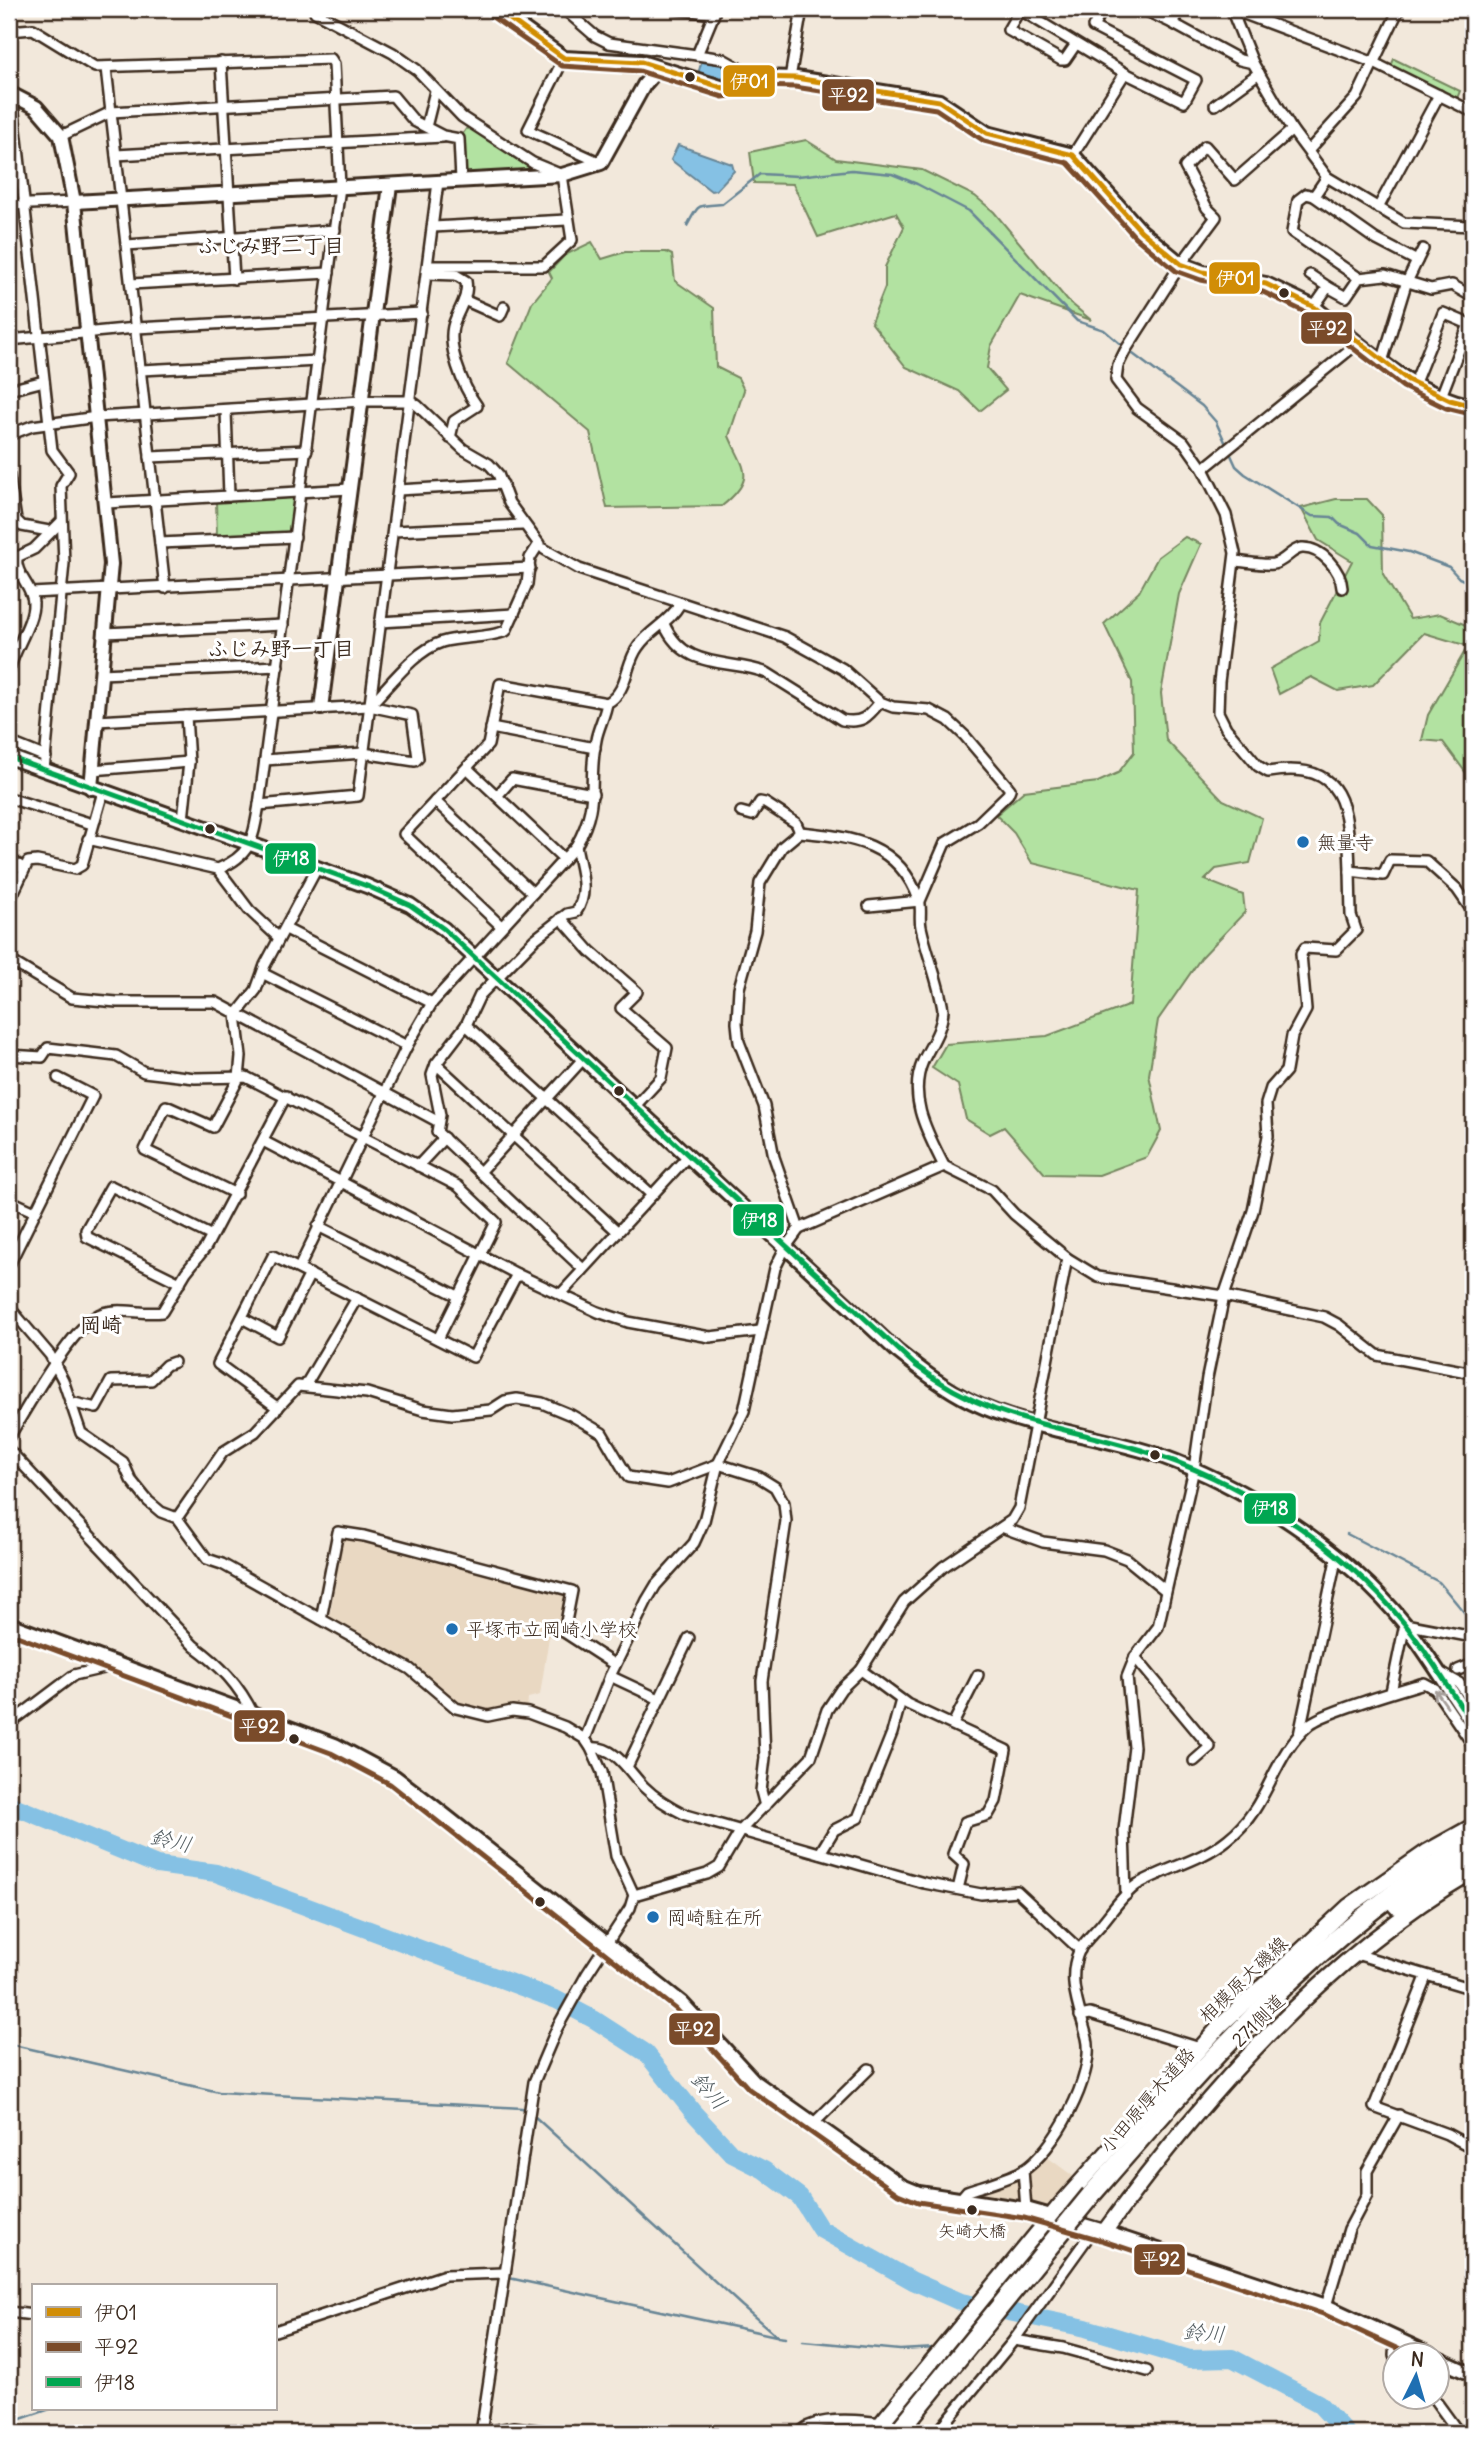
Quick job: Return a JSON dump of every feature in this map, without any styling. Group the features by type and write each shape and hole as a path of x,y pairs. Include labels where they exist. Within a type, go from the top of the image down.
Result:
{"highway":[{"name":"小田原厚木道路","path":"922,2433 961,2364 1230,2038 1283,1985 1374,1906 1473,1841"},
{"name":"小田原厚木道路","path":"1096,2198 1291,1993 1384,1914 1473,1856"},
{"name":"小田原厚木道路","path":"885,2428 961,2364"}],"main road":[{"name":"相模原大磯線","path":"1051,2216 1200,2048 1349,1906 1417,1857 1473,1826"},
{"name":"271側道","path":"1099,2230 1183,2129 1271,2035 1356,1954 1415,1908 1473,1871"},
{"path":"885,2428 932,2359 1051,2216 1099,2230"}],"street":[{"path":"496,9 564,58 641,62 724,88 742,86 755,77"},
{"path":"564,9 595,36 609,43 723,59 755,77 790,78 939,101 987,133 1073,155 1141,231 1181,264 1203,272 1266,284 1314,307 1414,385 1440,399 1473,407"},
{"path":"675,9 715,11 697,55"},
{"path":"790,78 802,9"},
{"path":"1076,44 1065,60 1061,60 1008,30 1008,26 1019,11 1022,11 1125,73 1184,102 1196,80 1093,27 1103,9"},
{"path":"1142,9 1240,60 1253,63"},
{"path":"1172,23 1180,9"},
{"path":"1231,9 1372,62 1473,112"},
{"path":"1231,9 1253,63 1292,130 1327,177 1404,223 1473,226"},
{"path":"1309,150 1357,97 1399,9"},
{"path":"315,12 393,53 417,69 462,117 533,163 562,175"},
{"path":"9,32 33,29 95,67 106,68 331,59 337,99 340,187 272,711 251,844 232,863 218,869 88,839"},
{"path":"564,58 528,130 601,163"},
{"path":"221,62 234,279"},
{"path":"106,68 165,588"},
{"path":"9,205 562,175 601,163 644,85 657,69"},
{"path":"1073,155 1125,73"},
{"path":"1215,106 1259,73"},
{"path":"426,127 435,91"},
{"path":"9,902 28,862 37,861 75,869 82,865 97,790 92,770 111,564 107,503 74,202 61,136 36,107 11,93"},
{"path":"11,93 52,450 69,473 61,486 64,563 43,765"},
{"path":"1378,208 1439,95"},
{"path":"61,136 111,112 393,96 414,121 443,136"},
{"path":"1126,1895 1124,1830 1134,1746 1127,1676 1135,1657 1158,1627 1194,1469 1207,1378 1224,1296 1253,1211 1268,1136 1266,1104 1271,1088 1286,1071 1292,1036 1306,1010 1301,954 1305,948 1336,950 1356,930 1351,915 1348,819 1344,803 1332,786 1313,772 1292,769 1268,772 1258,766 1226,728 1218,712 1219,682 1235,561 1226,515 1203,469 1184,442 1137,408 1116,380 1118,365 1125,351 1181,264 1216,217 1207,208 1185,167 1205,146 1235,180 1292,130"},
{"path":"116,155 443,136 459,139 461,180"},
{"path":"427,270 544,266 572,240 562,175"},
{"path":"1314,196 1327,177"},
{"path":"259,805 355,799 411,401 438,182"},
{"path":"321,708 390,185"},
{"path":"1418,261 1375,239 1314,196 1307,194 1297,200 1292,232 1359,278 1385,275 1406,284 1431,289 1452,285 1473,295"},
{"path":"433,227 567,220"},
{"path":"127,245 335,230"},
{"path":"1382,362 1406,284 1423,249"},
{"path":"427,270 456,275 466,281 467,290 450,343 464,384 477,406 454,421 450,438"},
{"path":"131,284 329,273"},
{"path":"1310,275 1346,297 1359,278"},
{"path":"1314,307 1328,287"},
{"path":"464,300 500,316 504,307"},
{"path":"9,340 88,331 422,313"},
{"path":"1414,385 1443,313 1469,324 1440,399"},
{"path":"1203,469 1359,343"},
{"path":"141,370 318,361"},
{"path":"9,390 44,381"},
{"path":"9,435 49,423 97,417 362,401 411,401 450,438 489,464 503,484 522,525 539,544 530,558 527,584 506,631 489,637 444,641 428,648 369,706"},
{"path":"226,410 229,496"},
{"path":"150,457 307,450"},
{"path":"9,475 16,520 22,526 49,531"},
{"path":"398,490 503,484"},
{"path":"107,503 350,489"},
{"path":"9,670 15,646 32,615 31,593 16,565 17,557 34,549 49,531 61,522"},
{"path":"393,531 522,525"},
{"path":"160,543 295,537"},
{"path":"544,549 579,569 805,646 843,669 880,702 893,707 929,710 948,720 1010,789 990,814 944,843 920,901 920,924 943,1010 942,1023 922,1064 917,1084 918,1104 944,1166 992,1190 1014,1214 1067,1258 1097,1277 1224,1296 1324,1317 1339,1325 1377,1355 1473,1373"},
{"path":"1235,561 1280,563 1296,550 1312,550 1338,569 1342,588"},
{"path":"31,593 530,568"},
{"path":"299,1268 407,1046 432,1003 472,956 576,846 587,826 593,794 595,748 607,704 623,685 636,648 671,619 680,604"},
{"path":"380,622 514,614"},
{"path":"664,624 670,637 697,657 713,664 755,668 767,673 842,720 855,723 866,719 880,702"},
{"path":"106,633 283,625"},
{"path":"102,674 278,666"},
{"path":"501,926 404,834 488,745 500,684 607,704"},
{"path":"97,721 369,706 412,715 418,758 415,761 363,753 265,760"},
{"path":"183,820 188,762 186,716"},
{"path":"491,728 595,748"},
{"path":"9,742 43,765 97,790 317,868 410,905 444,929 498,978 897,1352 937,1382 973,1402 1159,1456 1194,1469 1295,1525 1337,1555 1405,1624 1473,1724"},
{"path":"9,757 43,765"},
{"path":"92,770 188,762"},
{"path":"467,768 564,859"},
{"path":"497,796 512,779 593,794"},
{"path":"9,798 92,824"},
{"path":"435,801 533,893"},
{"path":"741,812 752,815 760,802 765,803 796,823 800,832"},
{"path":"799,1229 774,1157 764,1106 739,1042 739,988 755,931 760,883 768,865 782,847 800,832 861,840 872,846 892,860 920,901"},
{"path":"576,846 584,887 583,901 576,912 561,919 535,939 480,995 466,1025 436,1064 432,1075 440,1115 437,1132 583,1269"},
{"path":"9,858 24,869"},
{"path":"1350,871 1383,876 1390,860 1426,862 1458,889 1473,912"},
{"path":"236,1194 145,1150 166,1106 213,1127 239,1078 241,1056 236,1015 256,990 279,938 317,868"},
{"path":"218,869 249,910 279,938"},
{"path":"869,906 920,901"},
{"path":"561,919 590,951 637,992 621,1008 667,1048 661,1078 635,1106"},
{"path":"286,929 432,1003"},
{"path":"9,960 72,998 117,1002 215,1002 437,1121"},
{"path":"264,974 407,1046"},
{"path":"466,1025 652,1195"},
{"path":"9,1055 43,1057 48,1048 116,1056 144,1072 195,1079 246,1077 458,1186 496,1222 438,1339"},
{"path":"480,1172 584,1058"},
{"path":"436,1064 617,1231"},
{"path":"9,1265 93,1096 58,1078"},
{"path":"9,1437 55,1363 95,1315 105,1312 162,1312 206,1247 286,1096"},
{"path":"418,1166 444,1138"},
{"path":"263,1142 341,1180 517,1274 628,1322 710,1337 760,1331"},
{"path":"561,1294 688,1156"},
{"path":"585,1739 615,1665 656,1585 694,1543 704,1521 718,1464 744,1411 775,1268 785,1248 799,1229 944,1166"},
{"path":"180,1283 87,1237 86,1230 111,1186 210,1235"},
{"path":"9,1200 35,1212"},
{"path":"318,1226 458,1296"},
{"path":"278,1408 218,1364 273,1256 473,1357 517,1274"},
{"path":"634,1895 707,1874 719,1867 741,1830 811,1757 827,1710 841,1689 861,1670 904,1602 943,1567 976,1543 1004,1528 1019,1508 1067,1258"},
{"path":"242,1318 278,1337 310,1274"},
{"path":"305,1386 356,1298"},
{"path":"9,1307 55,1363 81,1433 123,1462 131,1480 148,1501 161,1512 177,1518 207,1559 222,1564 410,1669 456,1708 488,1716 512,1711 527,1713 565,1727 585,1739 591,1748 602,1772 616,1856 634,1895 630,1908 587,1974 557,2028 541,2062 528,2103 481,2433 513,2427 561,2433"},
{"path":"70,1402 96,1408 111,1381 151,1380 166,1365 174,1362"},
{"path":"177,1518 223,1452 255,1432 292,1389 305,1386 368,1393 422,1410 452,1414 491,1410 505,1401 517,1399 542,1403 571,1415 602,1433 628,1477 668,1483 718,1464 759,1477 775,1488 784,1503 786,1521 762,1682 765,1758 761,1791 765,1806"},
{"path":"9,1450 194,1646 220,1665 245,1697 253,1714"},
{"path":"1004,1528 1043,1542 1104,1550 1127,1559 1165,1590"},
{"path":"321,1619 338,1532 364,1536 572,1591 564,1632 615,1665"},
{"path":"1298,1736 1337,1555"},
{"path":"9,1624 335,1745 395,1777 682,2003 755,2082 902,2186 919,2193 1026,2209 1051,2216"},
{"path":"1405,1624 1473,1637"},
{"path":"1391,1692 1405,1624"},
{"path":"626,1767 689,1638"},
{"path":"1135,1657 1210,1747 1194,1760"},
{"path":"9,1724 74,1675 104,1668 111,1662"},
{"path":"1458,1670 1473,1664"},
{"path":"861,1670 901,1700 1006,1750 996,1801 988,1815 965,1822 956,1843 953,1854 964,1864 958,1889"},
{"path":"1436,1670 1459,1683 1473,1703"},
{"path":"953,1724 978,1675"},
{"path":"610,1676 659,1699"},
{"path":"961,2198 967,2191 1023,2170 1051,2142 1068,2114 1084,2073 1088,2040 1080,2016 1074,1971 1080,1950 1136,1885 1179,1867 1229,1839 1252,1815 1269,1790 1279,1758 1311,1722 1391,1692 1424,1683 1435,1689 1473,1745"},
{"path":"820,1853 834,1830 858,1818 892,1733 901,1700"},
{"path":"591,1748 598,1747 614,1754 666,1805 686,1815 924,1883 981,1894 1017,1891 1080,1950"},
{"path":"1356,1954 1473,1989"},
{"path":"1426,1976 1374,2107 1399,2115 1473,2148"},
{"path":"1080,2016 1090,2014 1200,2048"},
{"path":"813,2124 869,2069"},
{"path":"1326,2306 1349,2229 1367,2195 1367,2171 1370,2162 1399,2115"},
{"path":"1023,2170 1026,2209"},
{"path":"937,2433 1015,2339 1054,2283 1099,2230 1326,2306 1395,2339"},
{"path":"276,2331 445,2275 504,2273"},
{"path":"9,2312 32,2315"},
{"path":"1015,2339 1063,2348 1147,2371"},
{"path":"1450,2364 1473,2375"},
{"path":"1442,2410 1459,2433"},
{"path":"800,2433 805,2427 817,2422 885,2428"}],"shaded area":[{"name":"平塚市立岡崎小学校","path":"343,1539 363,1542 370,1539 568,1594 565,1620 549,1637 540,1695 528,1698 527,1708 475,1710 457,1702 415,1667 329,1619"},
{"path":"1043,2154 1073,2176 1047,2207 1032,2203 1029,2199 1027,2171"},
{"path":"1019,2177 1023,2193 1020,2201 976,2193"}],"green space":[{"path":"1394,59 1460,91 1456,101 1390,68"},
{"path":"468,126 536,166 532,173 470,175 463,172 460,138"},
{"path":"806,140 836,159 922,170 975,196 994,212 1067,300 1091,320 1020,295 991,346 987,368 1006,390 980,411 959,391 906,367 871,322 885,287 885,267 904,227 896,213 818,237 793,184 754,183 750,152"},
{"path":"592,242 602,259 625,252 666,252 672,255 675,281 714,308 716,367 738,378 744,390 729,436 742,465 744,480 722,506 607,508 590,432 508,363 532,303 552,278 549,272 565,255"},
{"path":"296,497 290,533 217,538 216,501"},
{"path":"1336,499 1367,499 1382,515 1383,574 1410,619 1440,614 1473,628 1473,777 1469,777 1443,742 1422,740 1428,715 1468,646 1424,633 1373,685 1338,691 1311,677 1279,694 1270,669 1319,641 1320,623 1352,561 1318,540 1301,508"},
{"path":"1185,537 1201,544 1179,594 1161,693 1166,740 1223,800 1262,818 1250,863 1216,869 1205,880 1243,895 1245,912 1201,958 1158,1020 1149,1075 1161,1131 1147,1157 1099,1175 1045,1174 1004,1127 990,1134 966,1119 958,1085 932,1068 946,1044 1047,1036 1130,1005 1139,890 1032,863 1014,833 996,815 1024,791 1098,782 1118,773 1134,752 1132,682 1104,624 1139,592 1158,557"}],"water":[{"path":"702,60 722,62 745,75 743,80 698,74"},
{"path":"678,145 732,164 734,171 716,190 711,191 671,160"}],"waterway":[{"path":"687,226 697,209 722,204 760,174 798,176 852,170 892,174 969,211 1077,321 1104,330 1124,347"},
{"path":"1129,351 1202,406 1216,422 1236,466 1245,474 1312,516 1332,517 1339,524 1360,533 1372,545 1409,552 1449,567 1459,578 1473,584"},
{"path":"1347,1534 1439,1582 1473,1623"},
{"name":"鈴川","path":"9,1804 157,1865 216,1873 557,2000 595,2020 646,2053 693,2112 732,2154 764,2170 800,2197 820,2229 913,2281 961,2302 1086,2328 1190,2359 1232,2358 1318,2403 1346,2433"},
{"path":"9,2044 219,2092 522,2108 527,2111"},
{"path":"533,2115 742,2306 778,2337 785,2338"},
{"path":"509,2278 776,2336"},
{"path":"440,2281 455,2279"},
{"path":"803,2341 900,2350 936,2348"},
{"path":"9,2423 47,2410"}],"tunnel":[{"path":"900,2426 926,2432"}],"transit line":[{"name":"伊01","path":"496,9 564,58 641,62 724,88 742,86 755,77 796,78 939,101 987,133 1073,155 1141,231 1181,264 1203,272 1266,284 1314,307 1408,380 1450,400 1473,406"},
{"name":"平92","path":"491,16 562,66 639,71 723,97 745,94 758,86 795,87 936,109 984,141 1068,163 1135,237 1176,271 1201,280 1263,292 1309,314 1403,387 1446,408 1471,414"},
{"name":"伊18","path":"9,757 367,886 410,905 444,929 915,1365 970,1399 1024,1419 1141,1450 1178,1463 1215,1478 1285,1518 1349,1566 1378,1594 1413,1635 1473,1724"},
{"name":"平92","path":"9,1633 331,1753 390,1784 676,2009 749,2089 898,2194 918,2202 1024,2218 1101,2240 1323,2314 1380,2341"}],"place":[{"name":"無量寺","path":"1303,842"},
{"name":"平塚市立岡崎小学校","path":"452,1629"},
{"name":"岡崎駐在所","path":"653,1917"},
{"name":"矢崎大橋","path":"972,2210"}],"district":[{"name":"ふじみ野二丁目","path":"271,246"},
{"name":"ふじみ野一丁目","path":"281,649"},
{"name":"岡崎","path":"101,1325"}]}
